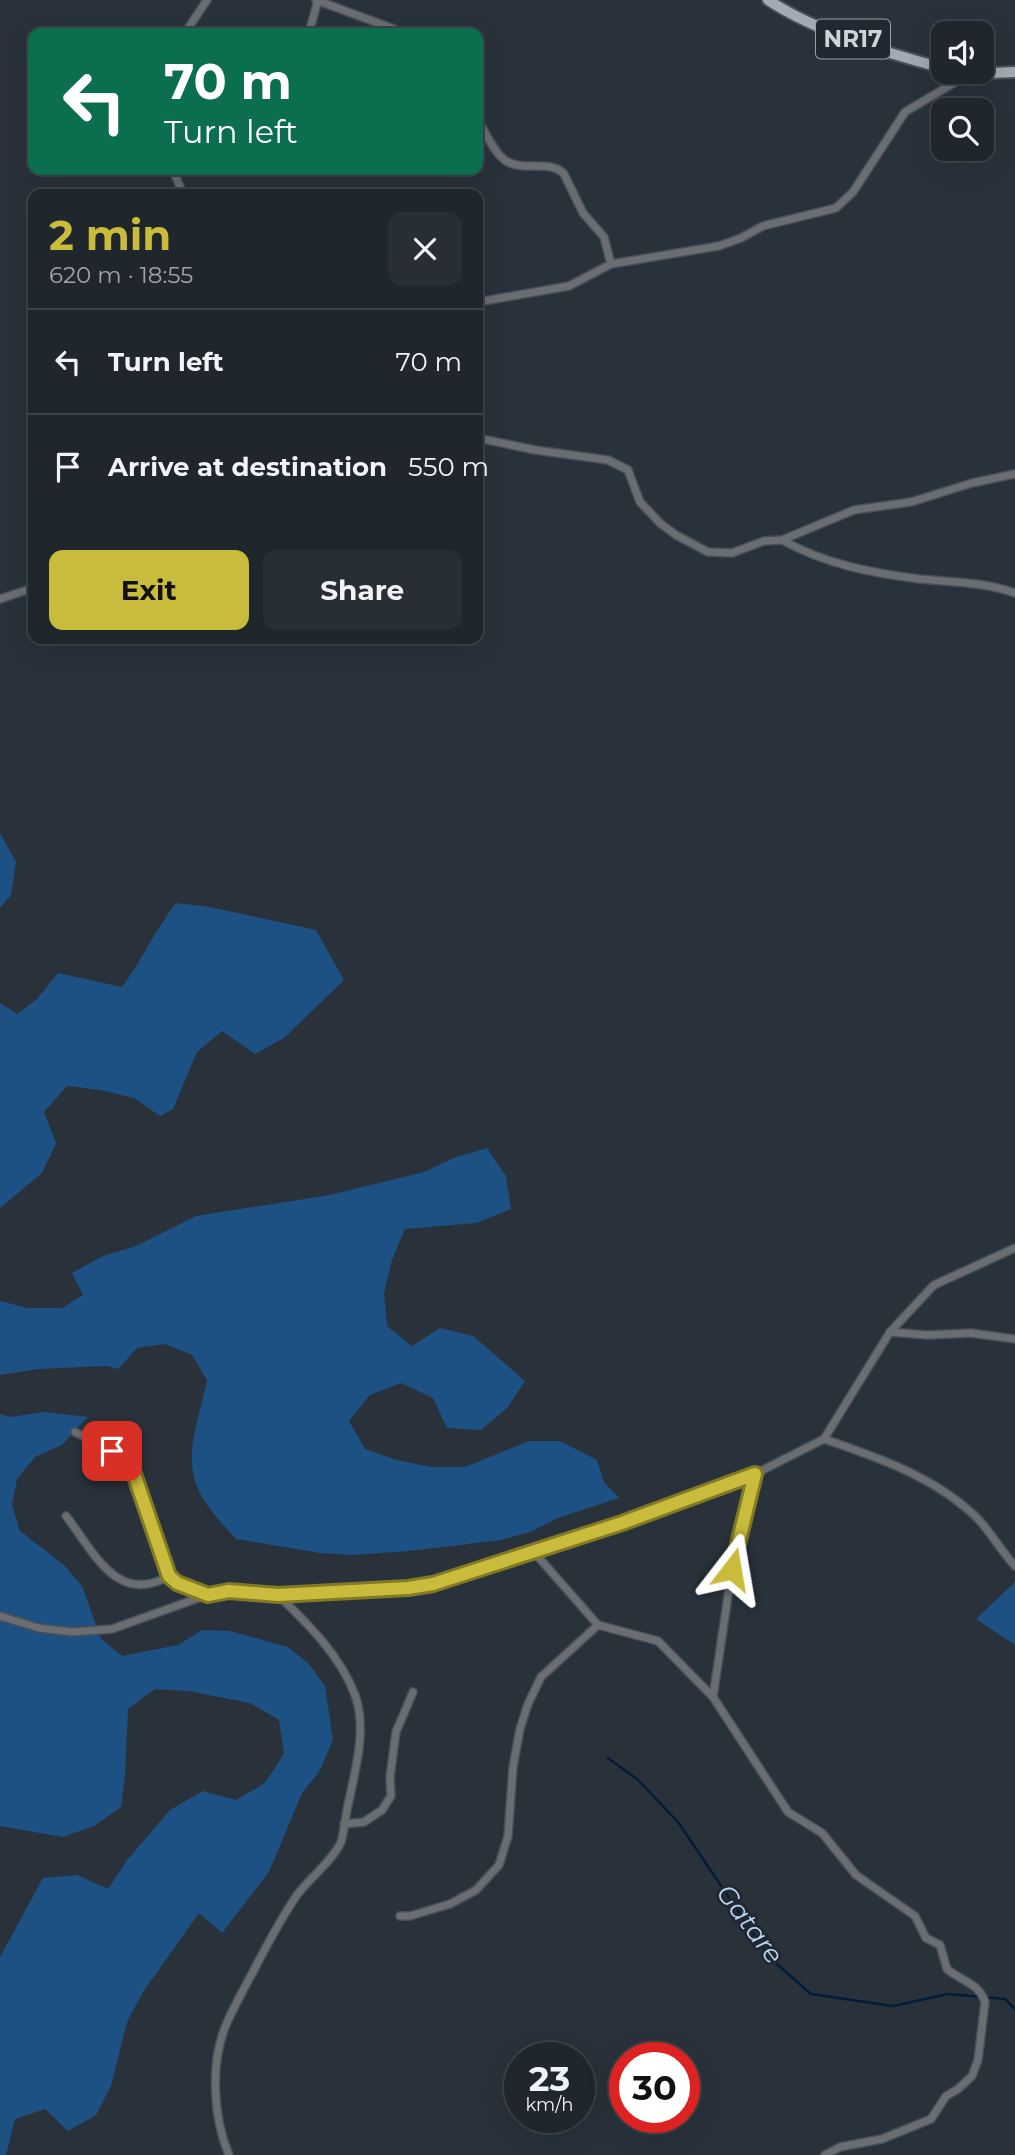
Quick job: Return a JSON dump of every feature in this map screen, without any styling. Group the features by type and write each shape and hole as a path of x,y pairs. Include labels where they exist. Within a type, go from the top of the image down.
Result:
{"main road":[{"name":"NR17","path":"768,0 787,12 890,54 931,65"},
{"path":"994,72 1015,72"}],"street":[{"path":"189,28 207,0"},
{"path":"310,28 317,0 391,28"},
{"path":"483,301 569,286 611,264 719,246 770,224 835,208 853,192 905,112 947,84"},
{"path":"483,127 505,160 518,166 552,167 565,174 583,213 604,237 611,264"},
{"path":"483,439 535,450 608,460 628,470 640,502 652,516 676,535 708,552 732,553 764,541 782,540 854,509 911,502 972,483 1015,474"},
{"path":"782,540 812,555 863,571 976,583 1015,593"},
{"path":"0,599 28,590"},
{"path":"0,1616 40,1628 72,1632 112,1629 218,1591 238,1590 278,1595 408,1588 433,1584 622,1523 755,1474 824,1439 890,1332 934,1285 1015,1248"},
{"path":"890,1332 926,1335 971,1334 1015,1339"},
{"path":"75,1432 112,1451 132,1468 169,1576 177,1583 208,1595"},
{"path":"824,1439 885,1460 948,1492 976,1517 1015,1566"},
{"path":"713,1697 732,1569 755,1474"},
{"path":"66,1516 109,1571 121,1581 135,1586 152,1585 169,1576"},
{"path":"533,1551 598,1625 657,1641 713,1697 784,1808 822,1833 856,1875 915,1916 926,1938 940,1945 947,1969 982,1993 985,2002 978,2060 972,2076 946,2096 931,2119 882,2139 840,2147 825,2155"},
{"path":"229,2155 223,2142 218,2115 216,2079 218,2054 225,2027 268,1942 295,1898 341,1842 360,1735 358,1706 348,1679 319,1636 278,1595"},
{"path":"400,1916 410,1916 450,1904 476,1890 499,1865 508,1836 513,1767 528,1704 541,1677 598,1625"},
{"path":"344,1824 364,1822 382,1810 391,1796 390,1777 396,1732 413,1692"}],"shaded area":[{"path":"0,833 16,862 11,895 0,908"},
{"path":"176,903 210,907 316,930 344,980 284,1038 255,1054 222,1031 197,1052 173,1109 160,1116 134,1098 67,1086 44,1112 56,1143 42,1173 0,1208 0,1003 17,1014 37,999 58,973 122,987"},
{"path":"487,1148 506,1176 511,1209 476,1223 405,1229 392,1260 384,1293 387,1326 412,1346 440,1328 473,1336 525,1381 507,1408 481,1430 447,1428 433,1398 401,1383 370,1395 349,1421 365,1449 397,1460 431,1467 465,1467 529,1441 560,1441 597,1460 604,1482 619,1498 558,1518 530,1532 501,1540 409,1551 351,1555 320,1553 236,1539 206,1504 194,1477 192,1450 207,1380 192,1355 165,1344 137,1348 118,1369 106,1366 38,1369 0,1375 0,1301 28,1308 62,1308 83,1295 72,1273 103,1256 136,1246 196,1216 330,1195 424,1172 456,1157"},
{"path":"44,1412 88,1417 62,1445 35,1457 17,1479 12,1505 20,1531 64,1565 82,1586 101,1639 122,1656 178,1645 202,1630 230,1631 288,1647 309,1664 325,1686 333,1740 319,1772 302,1793 269,1872 222,1933 199,1913 143,1992 127,2022 111,2086 96,2115 68,2131 45,2109 15,2119 6,2155 0,2155 0,1957 43,1878 77,1875 108,1889 128,1859 170,1810 203,1791 236,1800 265,1783 284,1754 279,1720 250,1703 188,1691 155,1689 128,1709 121,1807 94,1826 63,1837 0,1826 0,1414 11,1417"},
{"path":"1015,1582 1015,1645 976,1619"}],"waterway":[{"name":"Gatare","path":"608,1758 638,1780 678,1822 769,1957 811,1994 893,2006 948,1994 1005,1999 1015,2009"}],"route":[{"path":"112,1451 132,1468 169,1576 177,1583 208,1595 218,1591 247,1590 278,1595 408,1588 433,1584 622,1523 755,1474 732,1569"}]}
